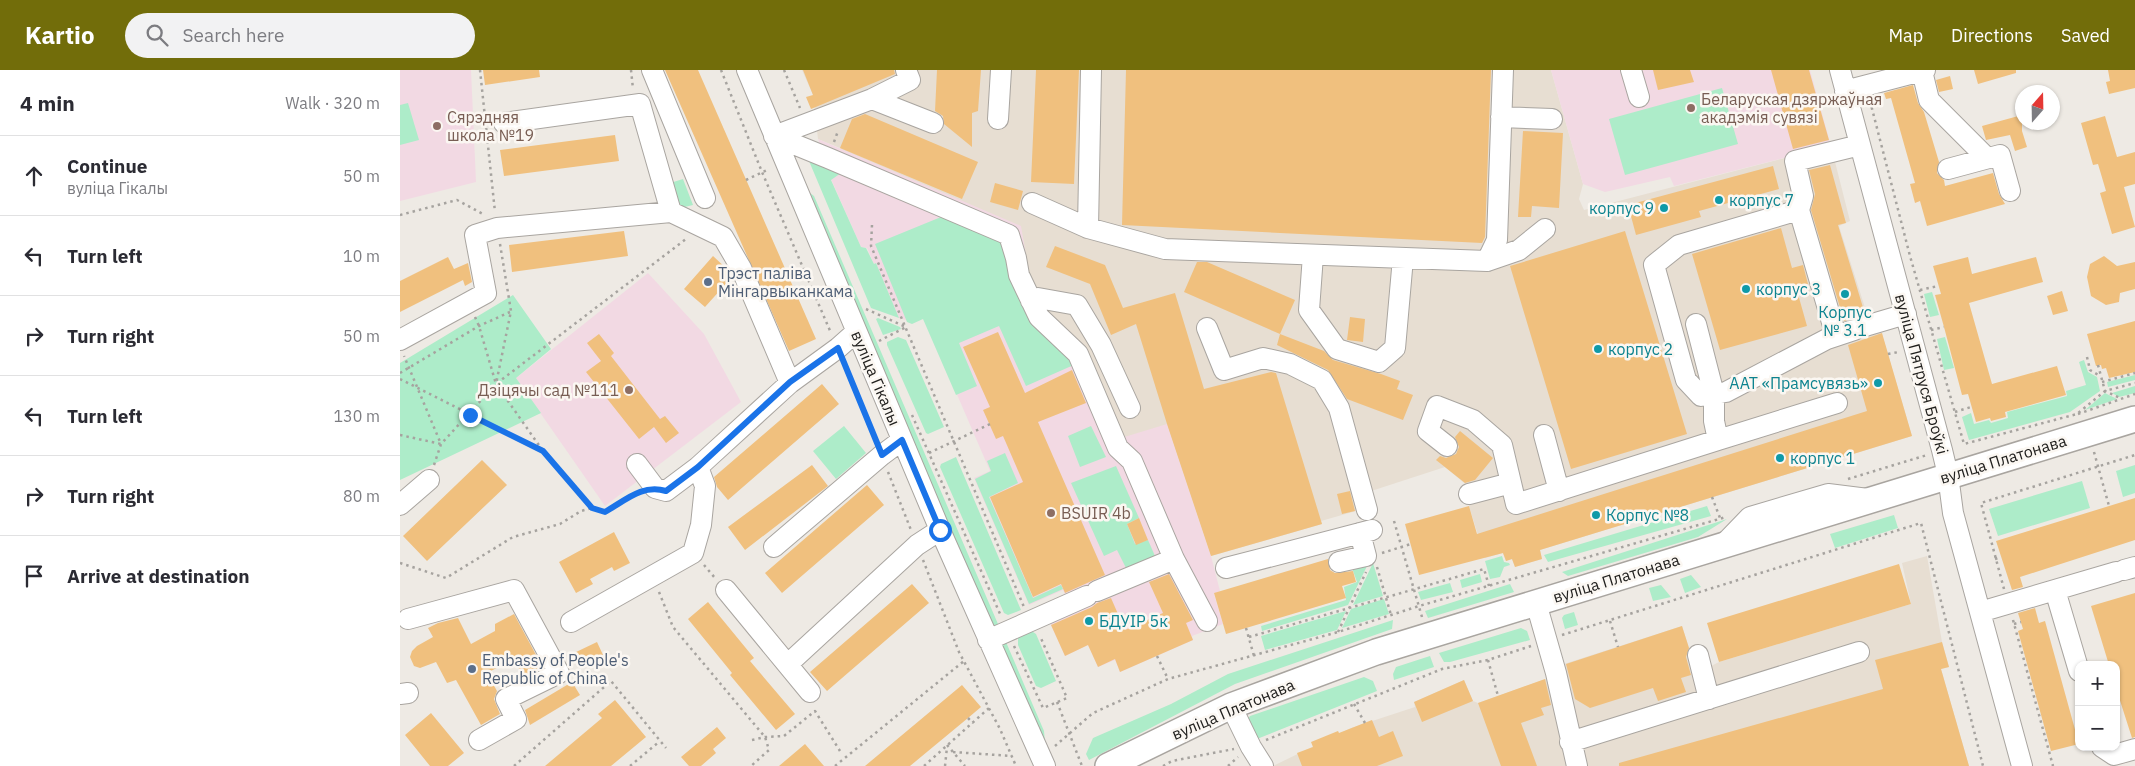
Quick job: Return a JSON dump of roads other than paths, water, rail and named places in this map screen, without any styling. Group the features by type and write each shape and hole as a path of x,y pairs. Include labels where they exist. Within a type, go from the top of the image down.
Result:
{"main road":[{"name":"вуліца Платонава","path":"1108,766 1231,706 1376,652 2135,419"}],"street":[{"path":"652,70 705,198"},
{"name":"вуліца Гікалы","path":"746,70 785,163 867,328 902,440 988,640 1045,766"},
{"path":"774,136 872,99 910,80 906,70"},
{"path":"998,120 1001,70"},
{"path":"1088,228 1091,70"},
{"path":"1487,261 1497,240 1503,70"},
{"path":"1631,70 1638,97"},
{"name":"вуліца Пятруся Броўкі","path":"1840,70 1948,475 1953,513 2022,766"},
{"path":"1845,91 1924,70 1929,100 1987,158"},
{"path":"872,99 933,123"},
{"path":"504,123 640,104 671,212"},
{"path":"1501,117 1552,119"},
{"path":"774,136 1009,235 1019,275 1039,317 1078,354 1118,448 1132,461 1174,559 1207,621"},
{"path":"1851,331 1799,210 1803,196 1795,161 1860,145"},
{"path":"1948,169 2000,155 2010,191"},
{"path":"1032,203 1088,228 1165,249 1487,261 1519,250 1544,229"},
{"path":"1799,210 1679,245 1654,265 1686,380 1701,396 1726,392 1827,339 1906,314"},
{"path":"401,346 486,293 475,235 497,224 671,212 723,237 741,268 790,382"},
{"path":"1313,255 1309,310 1337,349 1379,362 1395,348 1403,258"},
{"path":"1031,301 1038,298 1077,305 1101,345 1130,408"},
{"path":"1696,324 1714,394 1714,421 1718,440"},
{"path":"637,464 655,488 666,491 698,467 790,382 867,328"},
{"path":"1207,328 1224,370 1263,358 1290,364 1322,380 1339,408 1367,510"},
{"path":"1448,446 1428,431 1437,406 1473,420 1502,445 1516,504 1837,403"},
{"path":"1544,435 1559,490"},
{"path":"774,547 902,440"},
{"path":"571,622 693,553 701,525 705,486 698,467"},
{"path":"400,505 429,480"},
{"path":"1469,494 1511,483"},
{"path":"788,664 917,545 940,530"},
{"path":"1226,568 1366,531 1366,556 1339,562"},
{"path":"988,640 1030,620 1174,559"},
{"path":"1980,612 2125,569"},
{"path":"403,615 514,590 560,673 506,699 516,719 479,740"},
{"path":"726,590 810,692"},
{"path":"2055,590 2076,661"},
{"path":"1536,603 1547,640 1577,766"},
{"path":"1570,742 1859,652"},
{"path":"1698,655 1709,699"},
{"path":"1231,706 1250,746 1263,766"},
{"path":"2108,751 2114,755 2135,749"}],"place":[{"name":"Беларуская дзяржаўная акадэмія сувязі","path":"1691,108"},
{"name":"Сярэдняя школа №19","path":"437,126"},
{"name":"корпус 7","path":"1719,200"},
{"name":"корпус 9","path":"1664,208"},
{"name":"Трэст паліва Мінгарвыканкама","path":"708,282"},
{"name":"корпус 3","path":"1746,289"},
{"name":"Корпус № 3.1","path":"1845,294"},
{"name":"корпус 2","path":"1598,349"},
{"name":"ААТ «Прамсувязь»","path":"1878,383"},
{"name":"Дзіцячы сад №111","path":"629,390"},
{"name":"корпус 1","path":"1780,458"},
{"name":"BSUIR 4b","path":"1051,513"},
{"name":"Корпус №8","path":"1596,515"},
{"name":"БДУІР 5к","path":"1089,621"},
{"name":"Embassy of People's Republic of China","path":"472,669"}]}
